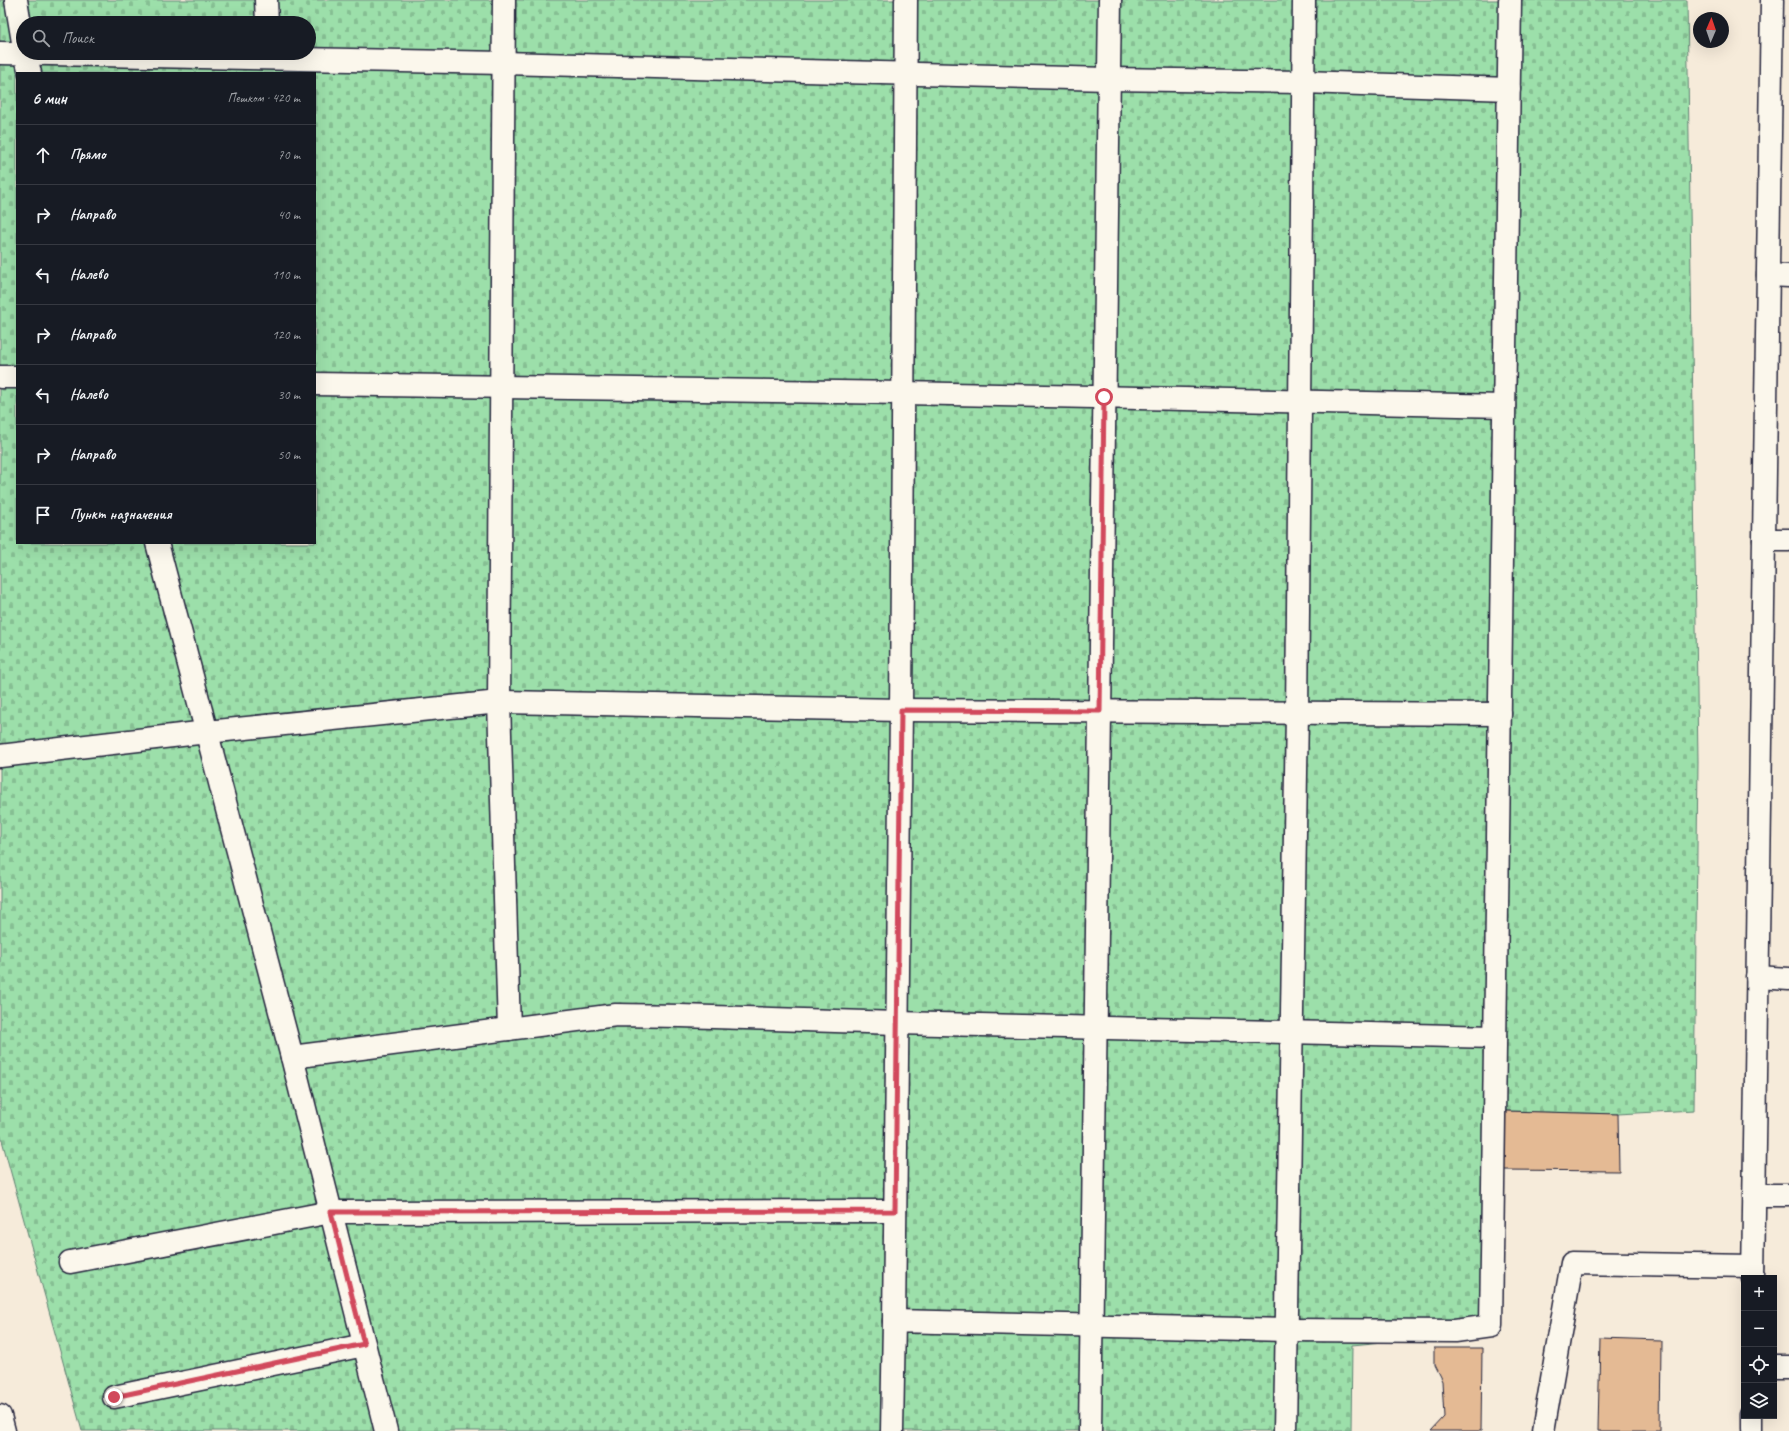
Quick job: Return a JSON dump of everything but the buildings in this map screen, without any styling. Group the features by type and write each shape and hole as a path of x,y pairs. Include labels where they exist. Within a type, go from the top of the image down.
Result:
{"main road":[{"path":"16,0 19,16"},
{"path":"266,0 267,16"},
{"path":"504,0 499,702 509,1029"},
{"path":"892,1431 901,710 906,0"},
{"path":"1090,1431 1110,0"},
{"path":"1285,1431 1297,713 1304,0"},
{"path":"894,1320 1287,1330 1455,1331 1491,1326 1510,0"},
{"path":"1543,1431 1572,1263 1753,1272 1764,540 1778,276 1772,0"},
{"path":"0,53 16,53"},
{"path":"27,60 30,72"},
{"path":"238,60 503,63 1108,79 1303,82 1509,89"},
{"path":"0,377 16,377"},
{"path":"316,384 903,393 1504,406"},
{"path":"1764,540 1789,540"},
{"path":"157,544 292,1057 386,1431"},
{"path":"0,756 207,732 499,702 901,710 1500,714"},
{"path":"1757,977 1789,979"},
{"path":"292,1057 616,1015 1495,1037"},
{"path":"1754,1195 1789,1195"},
{"path":"70,1262 331,1212 895,1211"},
{"path":"114,1397 364,1344"},
{"path":"1777,1367 1789,1367"},
{"path":"0,1416 4,1431"},
{"path":"1750,1419 1750,1431"}],"green space":[{"path":"0,0 1687,0 1698,761 1694,1110 1618,1114 1505,1111 1501,1331 1352,1345 1351,1431 82,1431 0,1133"}],"route":[{"path":"114,1397 364,1344 331,1212 895,1211 901,710 1100,711 1104,397"}]}
